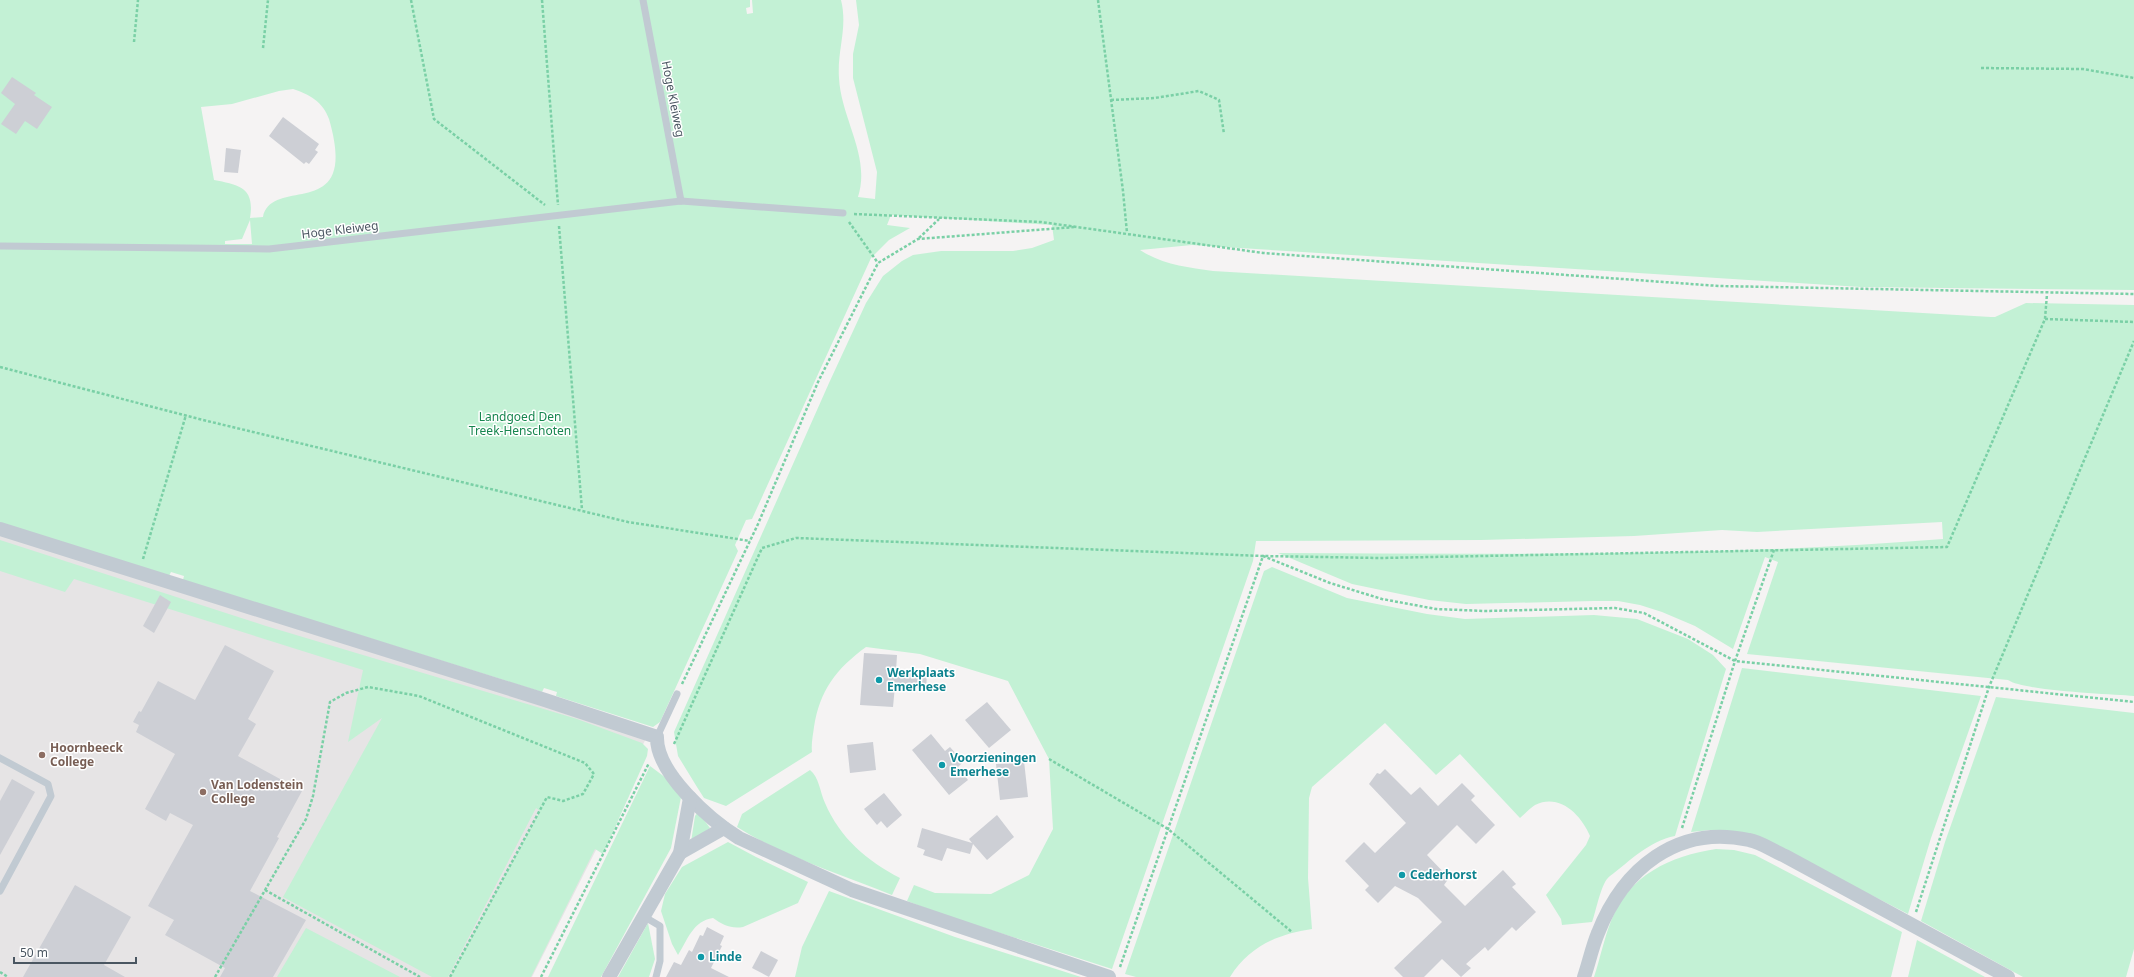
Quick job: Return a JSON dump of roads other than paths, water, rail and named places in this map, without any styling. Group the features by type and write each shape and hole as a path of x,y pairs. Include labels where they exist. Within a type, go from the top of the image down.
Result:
{"street":[{"path":"0,529 530,695 657,742 666,764 690,798 724,828 739,838 852,890 1114,973"},
{"path":"609,977 680,853 690,798"},
{"path":"680,853 724,828"},
{"path":"1584,977 1597,934 1614,900 1632,876 1653,858 1677,843 1727,836 1750,840 1785,856 2008,977"}],"lane":[{"name":"Hoge Kleiweg","path":"643,0 681,201"},
{"name":"Hoge Kleiweg","path":"0,246 269,249 681,201 843,213"},
{"path":"657,742 677,694"},
{"path":"0,758 48,784 51,796 0,891"},
{"path":"643,916 660,926 661,953 656,977"}],"place":[{"name":"Werkplaats Emerhese","path":"879,680"},
{"name":"Hoornbeeck College","path":"42,755"},
{"name":"Voorzieningen Emerhese","path":"942,765"},
{"name":"Van Lodenstein College","path":"203,792"},
{"name":"Cederhorst","path":"1402,875"},
{"name":"Linde","path":"701,957"}],"park label":[{"name":"Landgoed Den Treek-Henschoten","path":"520,424"}]}
